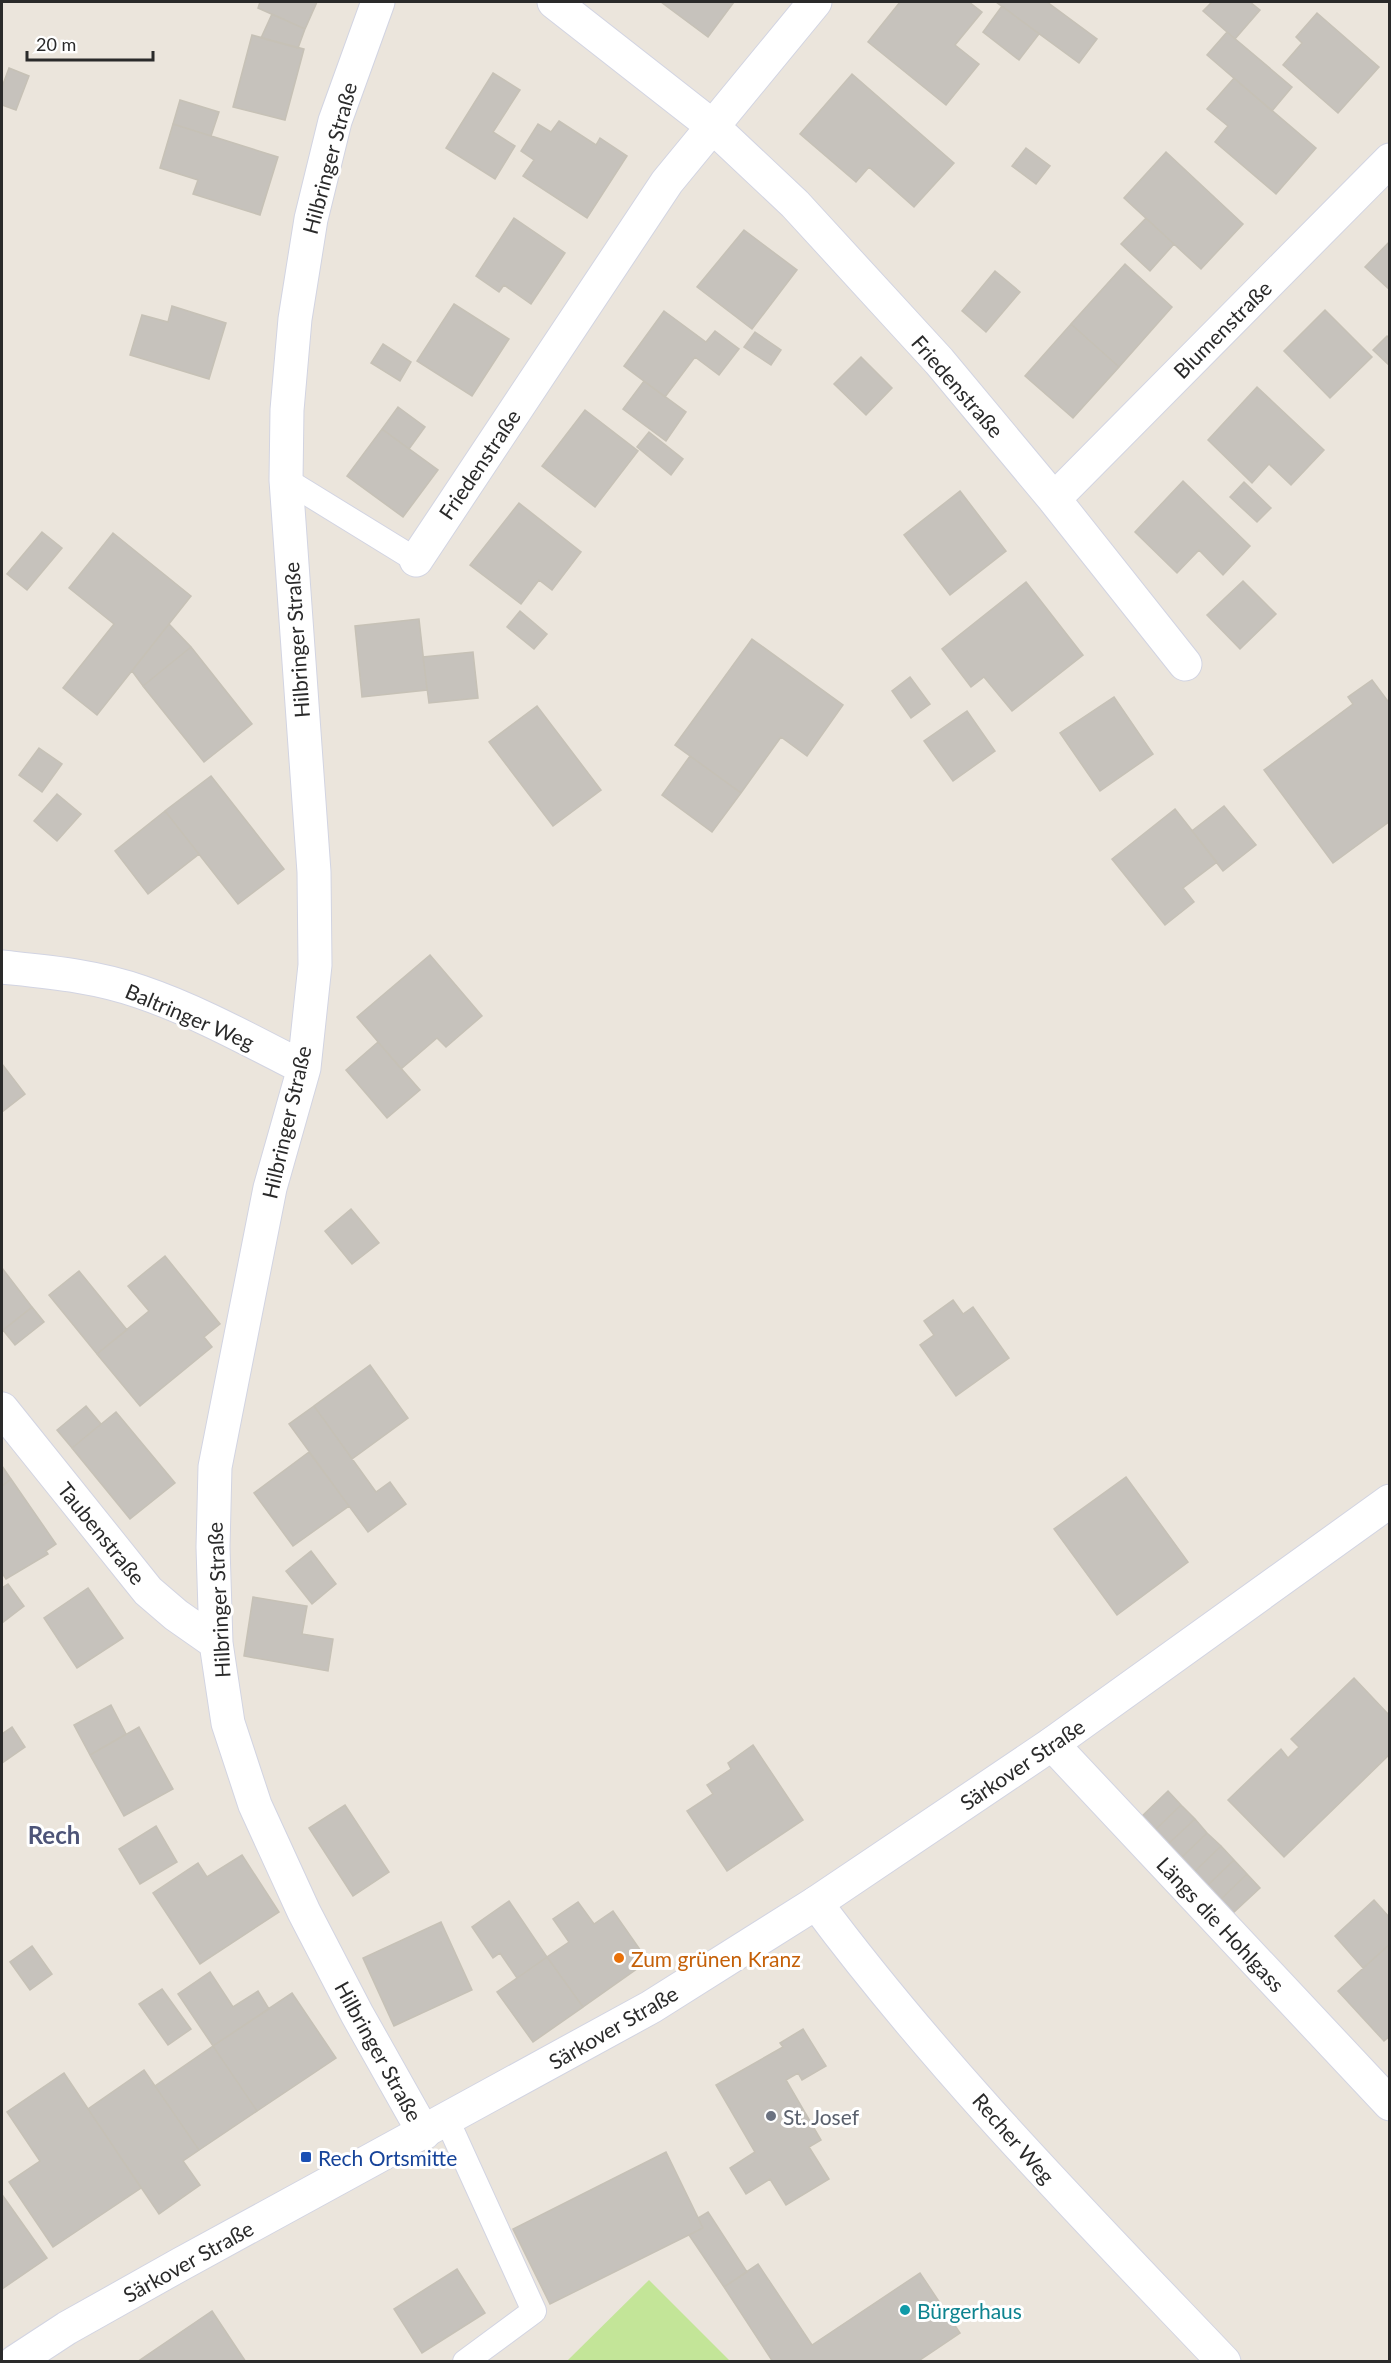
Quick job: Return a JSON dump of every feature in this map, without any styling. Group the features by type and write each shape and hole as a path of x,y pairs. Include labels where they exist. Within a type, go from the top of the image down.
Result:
{"street":[{"name":"Hilbringer Straße","path":"378,2 335,121 311,219 296,320 287,410 286,480 314,872 315,965 304,1068 270,1188 215,1467 213,1547 216,1644 228,1723 255,1805 304,1912 357,2014 435,2126"},
{"name":"Friedenstraße","path":"554,2 711,125 795,204 939,361 1054,499 1185,664"},
{"name":"Friedenstraße","path":"416,560 643,218 711,125 815,2"},
{"name":"Blumenstraße","path":"1054,499 1389,160"},
{"name":"Baltringer Weg","path":"2,967 79,975 141,992 211,1022 304,1068"},
{"name":"Taubenstraße","path":"2,1409 148,1591 216,1644"},
{"name":"Särkover Straße","path":"15,2361 67,2328 181,2264 651,2007 816,1903 1053,1744 1389,1501"},
{"name":"Längs die Hohlgass","path":"1053,1744 1389,2104"},
{"name":"Recher Weg","path":"816,1903 867,1972 1051,2181 1224,2361"}],"lane":[{"name":"Friedenstraße","path":"286,480 416,560"},
{"path":"435,2126 534,2311 465,2361"}],"green space":[{"path":"649,2280 730,2361 567,2361"}],"building":[{"path":"260,2 317,2 305,29 258,8"},
{"path":"661,2 734,2 708,37"},
{"path":"900,2 969,2 982,12 955,45 979,64 946,105 868,42"},
{"path":"996,2 1047,2 1097,39 1079,63"},
{"path":"1212,2 1250,2 1260,10 1235,39 1203,11"},
{"path":"1002,6 1039,34 1019,60 983,32"},
{"path":"1317,13 1379,67 1338,113 1283,65 1302,43 1296,37"},
{"path":"272,14 305,29 298,48 261,38"},
{"path":"1227,32 1292,87 1272,111 1207,55"},
{"path":"252,35 304,49 285,120 233,107"},
{"path":"9,68 29,76 16,110 2,105 2,87"},
{"path":"493,73 520,90 493,132 515,146 495,179 446,148"},
{"path":"852,74 954,163 914,207 869,167 856,182 800,134"},
{"path":"1234,78 1316,148 1276,194 1215,142 1228,126 1207,109"},
{"path":"180,100 219,112 211,136 173,124"},
{"path":"559,121 596,145 600,138 627,156 587,218 523,176 534,160 521,151 538,124 551,132"},
{"path":"173,124 278,157 260,215 193,194 198,180 160,168"},
{"path":"1026,148 1050,166 1036,184 1012,166"},
{"path":"1166,152 1243,224 1201,269 1124,198"},
{"path":"514,218 565,253 531,304 504,285 499,292 476,276"},
{"path":"1146,218 1174,244 1150,271 1121,244"},
{"path":"744,230 797,270 752,329 697,287"},
{"path":"1390,241 1390,290 1365,267"},
{"path":"1125,264 1172,307 1119,367 1071,324"},
{"path":"995,271 1020,292 986,332 962,311"},
{"path":"454,304 509,339 472,396 417,361"},
{"path":"172,306 226,323 209,379 130,355 142,315 168,322"},
{"path":"1325,310 1372,357 1330,398 1284,351"},
{"path":"664,311 706,342 715,331 739,349 719,375 695,357 665,397 624,366"},
{"path":"1071,324 1119,367 1073,418 1025,376"},
{"path":"755,332 781,350 771,365 744,347"},
{"path":"1387,336 1390,339 1390,366 1373,350"},
{"path":"383,344 411,362 400,381 371,363"},
{"path":"861,357 892,388 866,415 834,384"},
{"path":"644,381 686,412 666,441 623,409"},
{"path":"1257,387 1324,450 1291,485 1269,464 1252,483 1208,440"},
{"path":"398,407 425,427 409,449 382,429"},
{"path":"585,410 638,451 595,507 542,466"},
{"path":"382,429 438,470 403,517 347,476"},
{"path":"649,432 683,459 671,475 637,447"},
{"path":"1183,481 1250,546 1223,575 1199,550 1177,573 1135,532"},
{"path":"1244,482 1271,508 1257,522 1230,497"},
{"path":"960,491 1006,551 950,595 904,535"},
{"path":"519,503 581,552 552,590 539,580 521,604 470,565"},
{"path":"42,532 62,548 27,590 7,574"},
{"path":"113,533 191,596 97,715 63,688 114,624 69,588"},
{"path":"1243,581 1276,614 1240,649 1207,615"},
{"path":"1026,582 1083,655 1012,711 984,677 971,687 942,649"},
{"path":"520,611 547,634 534,649 507,627"},
{"path":"419,619 427,690 362,697 355,626"},
{"path":"169,624 191,647 143,686 132,671"},
{"path":"752,639 843,705 807,756 781,737 741,793 675,745"},
{"path":"191,647 252,724 204,762 143,686"},
{"path":"473,652 478,698 429,703 423,657"},
{"path":"910,677 930,704 911,718 892,691"},
{"path":"1372,680 1390,704 1390,821 1333,863 1264,770 1353,704 1348,697"},
{"path":"1114,697 1153,754 1100,791 1060,733"},
{"path":"537,706 601,790 553,826 489,742"},
{"path":"967,711 995,751 953,781 924,741"},
{"path":"39,748 62,764 42,792 19,775"},
{"path":"690,756 741,793 712,832 662,795"},
{"path":"211,776 284,869 238,904 165,811"},
{"path":"57,794 81,814 57,841 34,821"},
{"path":"1224,806 1256,845 1223,871 1192,831"},
{"path":"1175,809 1217,862 1183,888 1194,902 1165,925 1112,859"},
{"path":"165,811 199,854 148,894 115,851"},
{"path":"430,955 482,1016 446,1047 437,1038 401,1069 357,1017"},
{"path":"378,1042 420,1090 387,1118 346,1070"},
{"path":"2,1064 25,1094 2,1112"},
{"path":"351,1209 379,1243 352,1264 325,1231"},
{"path":"165,1256 220,1324 204,1337 212,1347 140,1406 97,1354 149,1311 128,1286"},
{"path":"2,1268 32,1307 2,1331"},
{"path":"79,1271 127,1330 97,1354 49,1295"},
{"path":"953,1300 963,1314 973,1307 1009,1358 956,1396 920,1345 934,1335 924,1321"},
{"path":"32,1307 44,1322 15,1345 3,1330"},
{"path":"370,1365 408,1418 352,1459 314,1406"},
{"path":"86,1406 101,1424 72,1448 57,1430"},
{"path":"314,1406 376,1492 390,1482 406,1504 368,1532 289,1424"},
{"path":"116,1412 175,1483 130,1519 72,1448"},
{"path":"309,1452 349,1506 293,1546 254,1493"},
{"path":"2,1466 11,1479 2,1486"},
{"path":"1126,1477 1188,1562 1117,1615 1054,1529"},
{"path":"11,1479 56,1544 46,1551 48,1554 6,1579 2,1573 2,1486"},
{"path":"311,1551 336,1584 312,1604 286,1571"},
{"path":"8,1584 24,1606 2,1623 2,1588"},
{"path":"88,1588 123,1638 77,1668 44,1618"},
{"path":"253,1597 307,1606 302,1634 333,1639 328,1671 244,1656"},
{"path":"1354,1678 1390,1716 1390,1754 1284,1857 1228,1800 1281,1749 1288,1758 1299,1747 1291,1739"},
{"path":"111,1705 126,1734 90,1755 74,1725"},
{"path":"12,1727 25,1747 2,1763 2,1734"},
{"path":"139,1727 173,1789 124,1816 90,1755"},
{"path":"753,1745 803,1820 727,1871 687,1811 713,1794 707,1785 731,1769 728,1763"},
{"path":"1168,1791 1181,1805 1153,1832 1140,1818"},
{"path":"345,1805 389,1872 353,1896 309,1828"},
{"path":"1181,1805 1195,1819 1166,1846 1153,1832"},
{"path":"1195,1819 1207,1833 1179,1860 1166,1846"},
{"path":"156,1826 177,1862 140,1884 119,1849"},
{"path":"1207,1833 1221,1846 1193,1873 1179,1860"},
{"path":"1221,1846 1234,1860 1206,1887 1193,1873"},
{"path":"242,1855 279,1912 200,1964 153,1893 198,1863 207,1877"},
{"path":"1234,1860 1247,1874 1219,1901 1206,1887"},
{"path":"1247,1874 1260,1888 1232,1914 1219,1901"},
{"path":"1374,1900 1390,1918 1390,1944 1363,1968 1335,1936"},
{"path":"509,1901 547,1957 517,1978 500,1953 493,1958 472,1927"},
{"path":"578,1902 594,1924 613,1911 648,1961 583,2007 547,1957 569,1942 553,1919"},
{"path":"441,1922 472,1990 394,2026 363,1958"},
{"path":"1390,1944 1390,2036 1384,2041 1338,1991"},
{"path":"32,1946 52,1974 30,1990 10,1962"},
{"path":"547,1957 583,2007 533,2042 497,1992"},
{"path":"210,1972 233,2007 258,1991 269,2009 213,2046 178,1994"},
{"path":"162,1989 191,2029 168,2045 139,2004"},
{"path":"292,1993 336,2058 257,2111 213,2046"},
{"name":"St. Josef","path":"803,2029 826,2066 802,2080 798,2073 786,2080 821,2140 809,2147 829,2179 786,2205 770,2179 746,2194 730,2168 755,2152 716,2085 783,2047 780,2043"},
{"path":"213,2046 257,2111 199,2150 155,2086"},
{"path":"144,2070 199,2150 183,2161 200,2185 159,2214 88,2109"},
{"path":"64,2073 141,2188 53,2247 9,2182 40,2161 7,2112"},
{"path":"666,2152 703,2228 550,2304 513,2229"},
{"path":"2,2197 47,2258 2,2289"},
{"path":"708,2212 747,2272 724,2287 689,2235 703,2228 698,2218"},
{"name":"Bürgerhaus","path":"758,2264 812,2345 920,2273 960,2333 917,2362 773,2362 724,2287"},
{"path":"457,2269 485,2313 422,2353 394,2309"},
{"path":"212,2311 246,2362 137,2362"}],"place":[{"name":"Zum grünen Kranz","path":"619,1958"},
{"name":"St. Josef","path":"771,2116"},
{"name":"Rech Ortsmitte","path":"306,2157"},
{"name":"Bürgerhaus","path":"905,2310"}],"district":[{"name":"Rech","path":"54,1834"}]}
